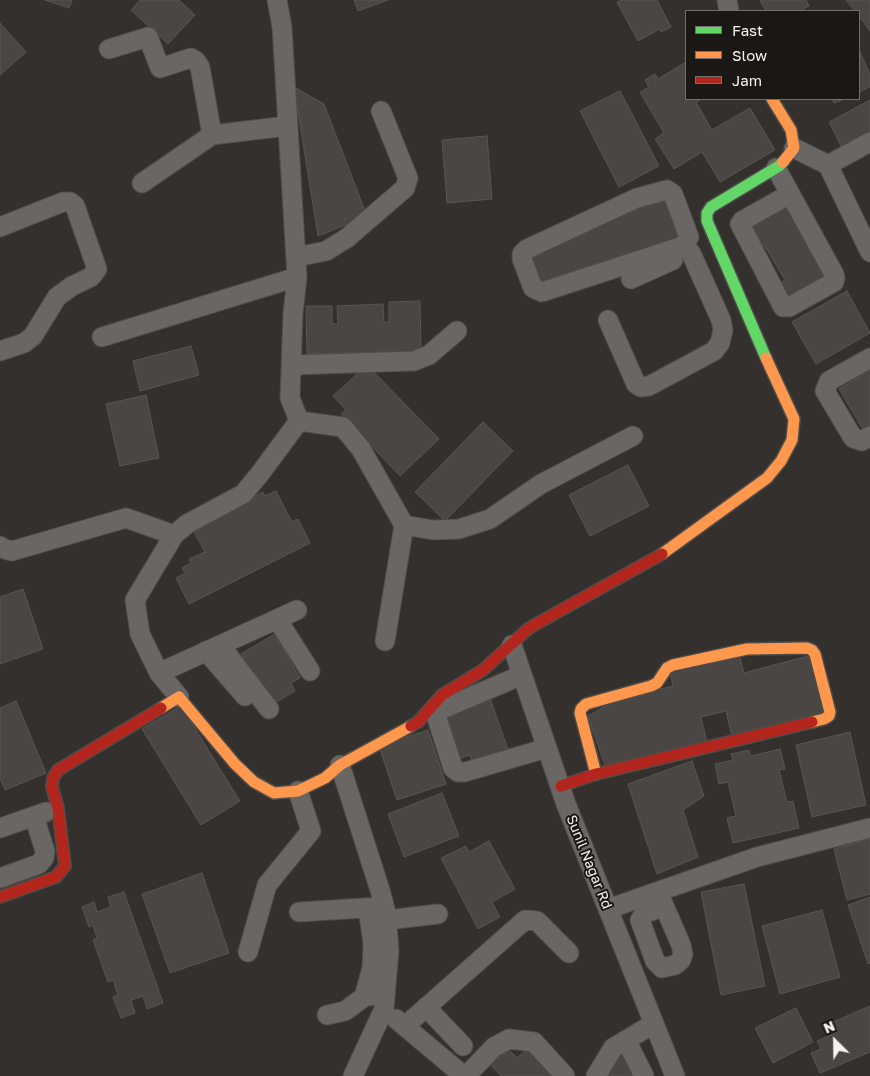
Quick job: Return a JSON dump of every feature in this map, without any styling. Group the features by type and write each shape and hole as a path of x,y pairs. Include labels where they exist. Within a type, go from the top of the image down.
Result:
{"street":[{"path":"277,0 282,27 297,276 293,313 290,398 299,421"},
{"path":"109,49 148,37 160,68 191,58 196,61 200,66 212,135"},
{"path":"773,100 791,130 794,148"},
{"path":"296,257 326,250 347,238 405,188 408,178 381,111"},
{"path":"142,183 212,135 287,126"},
{"path":"828,164 870,142"},
{"path":"794,148 828,164 870,252"},
{"path":"299,421 259,476 243,494 187,524 174,535 135,600 140,634 159,673 235,764 254,782 274,792 298,791 325,778 340,765 418,722 442,694 483,670 529,628 667,551 767,478 781,461 792,440 794,419 744,310 707,221 707,214 711,207 776,168 794,148"},
{"path":"776,168 834,274 834,282 789,307 783,307 742,230 742,221 790,194"},
{"path":"667,190 673,194 686,228 689,237 683,246 542,292 533,288 522,259 522,254 527,249 637,198 667,190"},
{"path":"733,194 747,218"},
{"path":"0,227 64,202 70,202 75,206 97,269 91,277 72,286 57,297 33,336 24,343 0,351"},
{"path":"686,228 707,221"},
{"path":"631,278 716,242"},
{"path":"608,320 636,384 641,387 648,386 714,351 720,343 721,320 691,253"},
{"path":"102,337 297,276"},
{"path":"721,320 744,310"},
{"path":"292,365 414,361 430,355 457,331"},
{"path":"870,358 829,382 826,391 853,438 862,441 870,436"},
{"path":"299,421 343,427 361,449 404,525 385,641"},
{"path":"404,525 433,530 459,529 490,519 541,484 633,436"},
{"path":"0,546 12,551 126,518 174,535"},
{"path":"159,673 298,610"},
{"path":"277,619 310,671"},
{"name":"Sunil Nagar Rd","path":"512,645 561,786 653,1024 672,1068"},
{"path":"213,648 261,708"},
{"path":"561,786 596,774 824,719 829,716 830,712 815,654 807,648 747,649 673,665 667,668 657,683 651,686 586,704 580,713 596,774"},
{"path":"522,675 435,712 453,768 458,772 465,772 547,748"},
{"path":"0,897 56,877 64,866 58,808 52,787 53,778 58,770 179,697"},
{"path":"340,765 389,950 385,1001 353,1076"},
{"path":"248,952 267,885 311,831 298,791"},
{"path":"0,828 58,808"},
{"path":"0,878 39,864 44,858 45,851 34,816"},
{"path":"608,909 661,899 757,857 870,828"},
{"path":"327,1015 345,1011 364,997 372,968 373,944 380,911"},
{"path":"299,912 380,911 438,914"},
{"path":"405,1026 525,920 537,921 569,952"},
{"path":"364,997 385,1001 405,1026 465,1076 494,1047 509,1039 534,1042 565,1076"},
{"path":"426,1007 463,1046"},
{"path":"596,1076 609,1053 653,1024"},
{"path":"626,1040 644,1076"},
{"path":"654,1076 672,1068"}],"building":[{"path":"45,0 72,0 69,8"},
{"path":"140,0 179,0 195,15 168,44 131,10"},
{"path":"354,0 388,0 358,11"},
{"path":"622,0 657,0 671,27 661,32 660,29 638,41 617,2"},
{"path":"806,0 809,6 802,10 765,10 760,1"},
{"path":"846,0 870,0 870,31 860,17 860,10 854,10"},
{"path":"0,23 26,52 0,75"},
{"path":"860,52 870,75 870,87 860,92"},
{"path":"685,63 685,100 700,100 696,102 712,130 750,108 775,150 720,182 702,152 674,169 655,139 664,133 640,92 649,87 645,80 655,74 658,79"},
{"path":"294,87 324,104 367,216 318,236"},
{"path":"620,91 659,166 619,187 580,111"},
{"path":"870,100 870,138 844,152 829,122"},
{"path":"487,136 492,199 447,203 442,140"},
{"path":"668,193 685,240 539,284 530,259 594,222 637,209 634,204"},
{"path":"782,201 831,277 788,301 777,285 785,280 764,245 757,249 748,222"},
{"path":"847,291 870,333 816,364 792,322"},
{"path":"420,301 421,351 307,354 306,306 332,306 332,324 338,324 337,306 383,304 384,322 389,322 389,302"},
{"path":"191,346 199,375 140,391 133,361"},
{"path":"367,365 439,439 400,476 341,414 346,410 333,396"},
{"path":"870,370 870,428 864,431 839,389"},
{"path":"146,395 159,458 120,466 106,404"},
{"path":"483,422 513,451 445,521 415,492"},
{"path":"628,465 649,506 590,536 569,495"},
{"path":"276,491 292,522 298,519 310,543 189,604 176,578 185,573 182,568 191,563 189,559 205,552 192,528 263,492 265,496"},
{"path":"23,589 43,649 0,664 0,597"},
{"path":"275,634 300,678 291,683 295,691 271,705 241,654"},
{"path":"739,654 744,673 812,655 826,713 732,737 726,711 701,717 707,743 606,768 588,716 618,699 673,686 670,671"},
{"path":"490,698 509,752 473,764 470,755 456,760 441,716"},
{"path":"16,701 46,773 5,790 0,778 0,708"},
{"path":"181,706 240,801 201,825 142,729"},
{"path":"428,730 446,784 397,800 379,746"},
{"path":"850,732 866,805 812,817 796,745"},
{"path":"780,749 785,769 779,770 787,802 793,801 799,828 733,843 727,818 736,816 728,782 719,784 715,764 733,760 731,754 749,750 751,756"},
{"path":"692,761 704,796 683,810 698,857 657,874 628,784"},
{"path":"442,793 459,836 404,857 388,814"},
{"path":"870,839 870,894 847,900 834,849"},
{"path":"489,841 515,889 492,902 500,917 478,929 441,858 466,846 469,852"},
{"path":"202,873 229,953 170,973 142,894"},
{"path":"744,884 765,986 721,995 701,892"},
{"path":"124,892 163,1003 147,1009 143,996 131,1000 135,1013 121,1018 113,997 118,995 113,980 108,982 93,940 97,938 93,925 89,927 82,907 94,902 97,912 111,907 108,897"},
{"path":"870,897 870,963 868,964 848,905"},
{"path":"822,910 840,977 780,994 762,926"},
{"path":"870,1006 870,1052 820,1073 811,1053 821,1049 817,1041 838,1032 833,1022"},
{"path":"796,1008 813,1042 773,1063 755,1028"},
{"path":"624,1046 637,1076 604,1076"},
{"path":"506,1047 517,1058 528,1048 554,1076 501,1076 489,1063"}],"traffic: fast":[{"path":"766,358 707,221 707,213 711,207 783,162"}],"traffic: slow":[{"path":"773,100 791,130 794,148 783,162"},
{"path":"662,554 767,478 781,461 792,440 794,419 766,358"},
{"path":"596,774 580,713 581,709 586,704 651,686 657,683 667,668 673,665 747,649 807,648 812,650 815,654 830,712 829,716 824,719 812,722"},
{"path":"161,708 179,697 235,764 254,782 274,793 298,791 325,778 340,765 411,726"}],"traffic: jam":[{"path":"411,726 418,722 442,695 483,670 529,628 662,554"},
{"path":"0,897 56,877 65,866 58,808 52,787 53,778 58,770 161,708"},
{"path":"561,786 596,774 812,722"}]}
